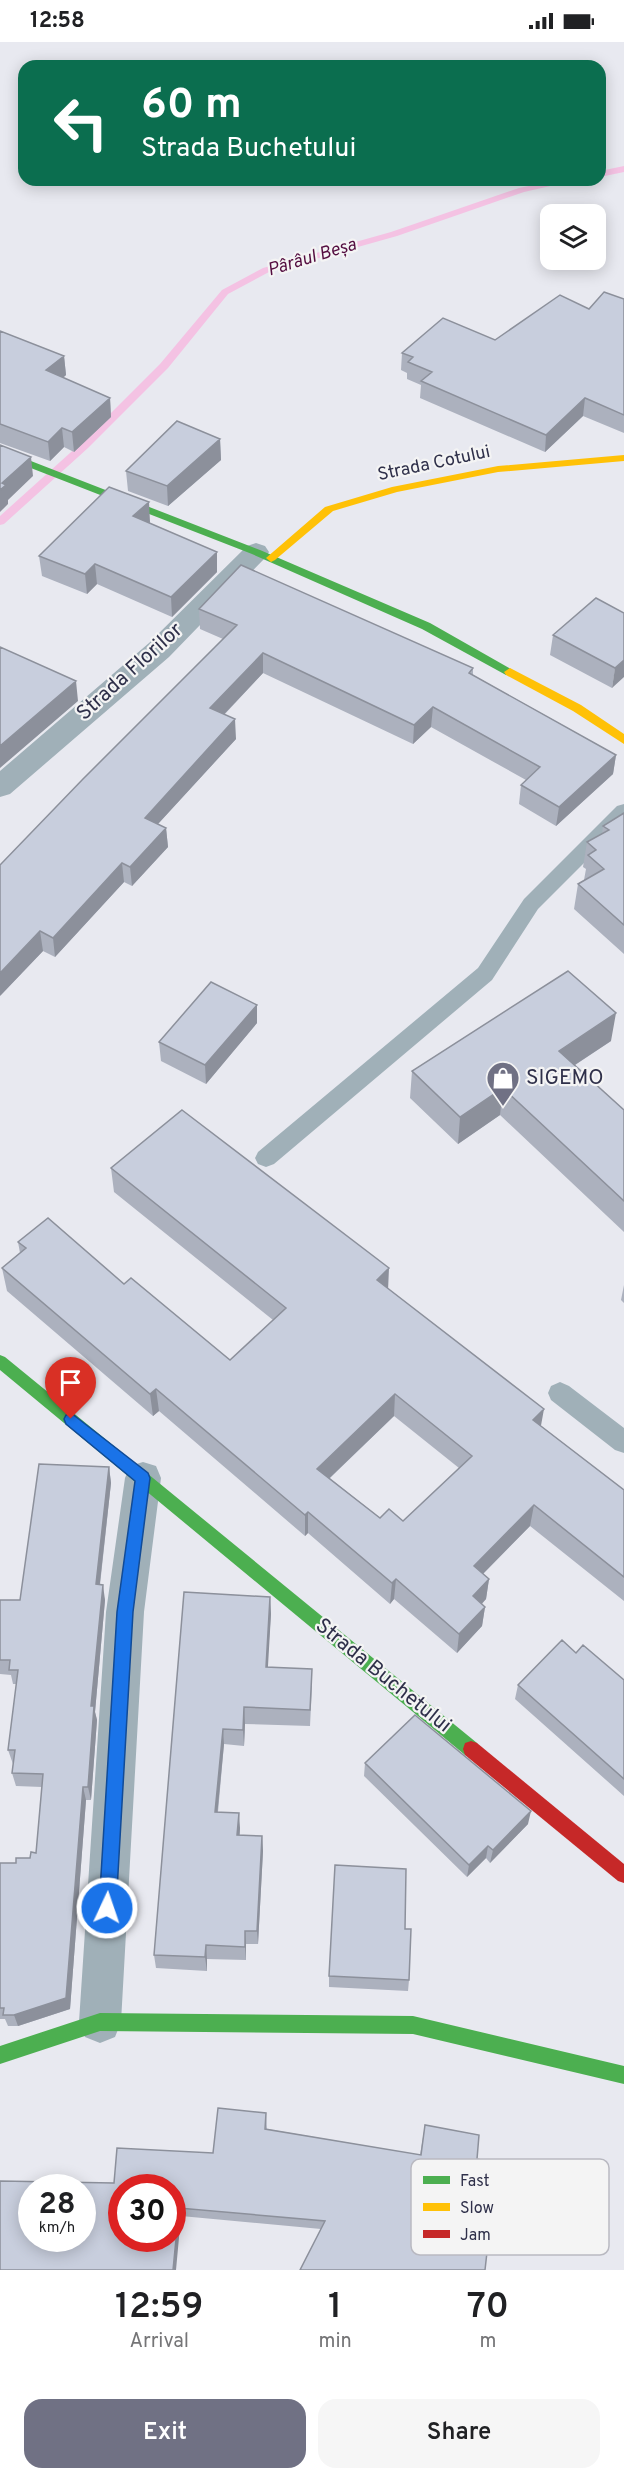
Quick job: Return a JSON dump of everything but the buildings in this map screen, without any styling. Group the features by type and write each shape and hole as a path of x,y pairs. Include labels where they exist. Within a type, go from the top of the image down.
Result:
{"street":[{"path":"0,452 264,555 426,626 577,708 624,740"},
{"name":"Strada Cotului","path":"264,555 329,509 396,489 498,469 624,458"},
{"name":"Strada Florilor","path":"0,788 264,555"},
{"name":"Strada Buchetului","path":"0,1361 624,1875"},
{"path":"100,2022 125,1612 143,1478"},
{"path":"0,2055 100,2022 413,2025 624,2074"}],"lane":[{"path":"266,1158 485,974 531,904 624,811"},
{"path":"560,1393 624,1442"}],"waterway":[{"name":"Pârâul Beșa","path":"606,173 624,169"},
{"name":"Pârâul Beșa","path":"0,522 84,446 164,366 225,292 266,270 394,234 522,190 542,186"}],"traffic: fast":[{"path":"0,452 256,552 426,626 510,672"},
{"path":"0,1361 471,1749"},
{"path":"0,2055 100,2022 413,2025 624,2075"}],"traffic: slow":[{"path":"271,558 329,509 396,489 498,469 624,458"},
{"path":"510,672 577,708 624,740"}],"traffic: jam":[{"path":"471,1749 624,1875"}],"place":[{"name":"SIGEMO","path":"503,1107"}],"route":[{"path":"71,1419 143,1478 125,1612 107,1908"}]}
